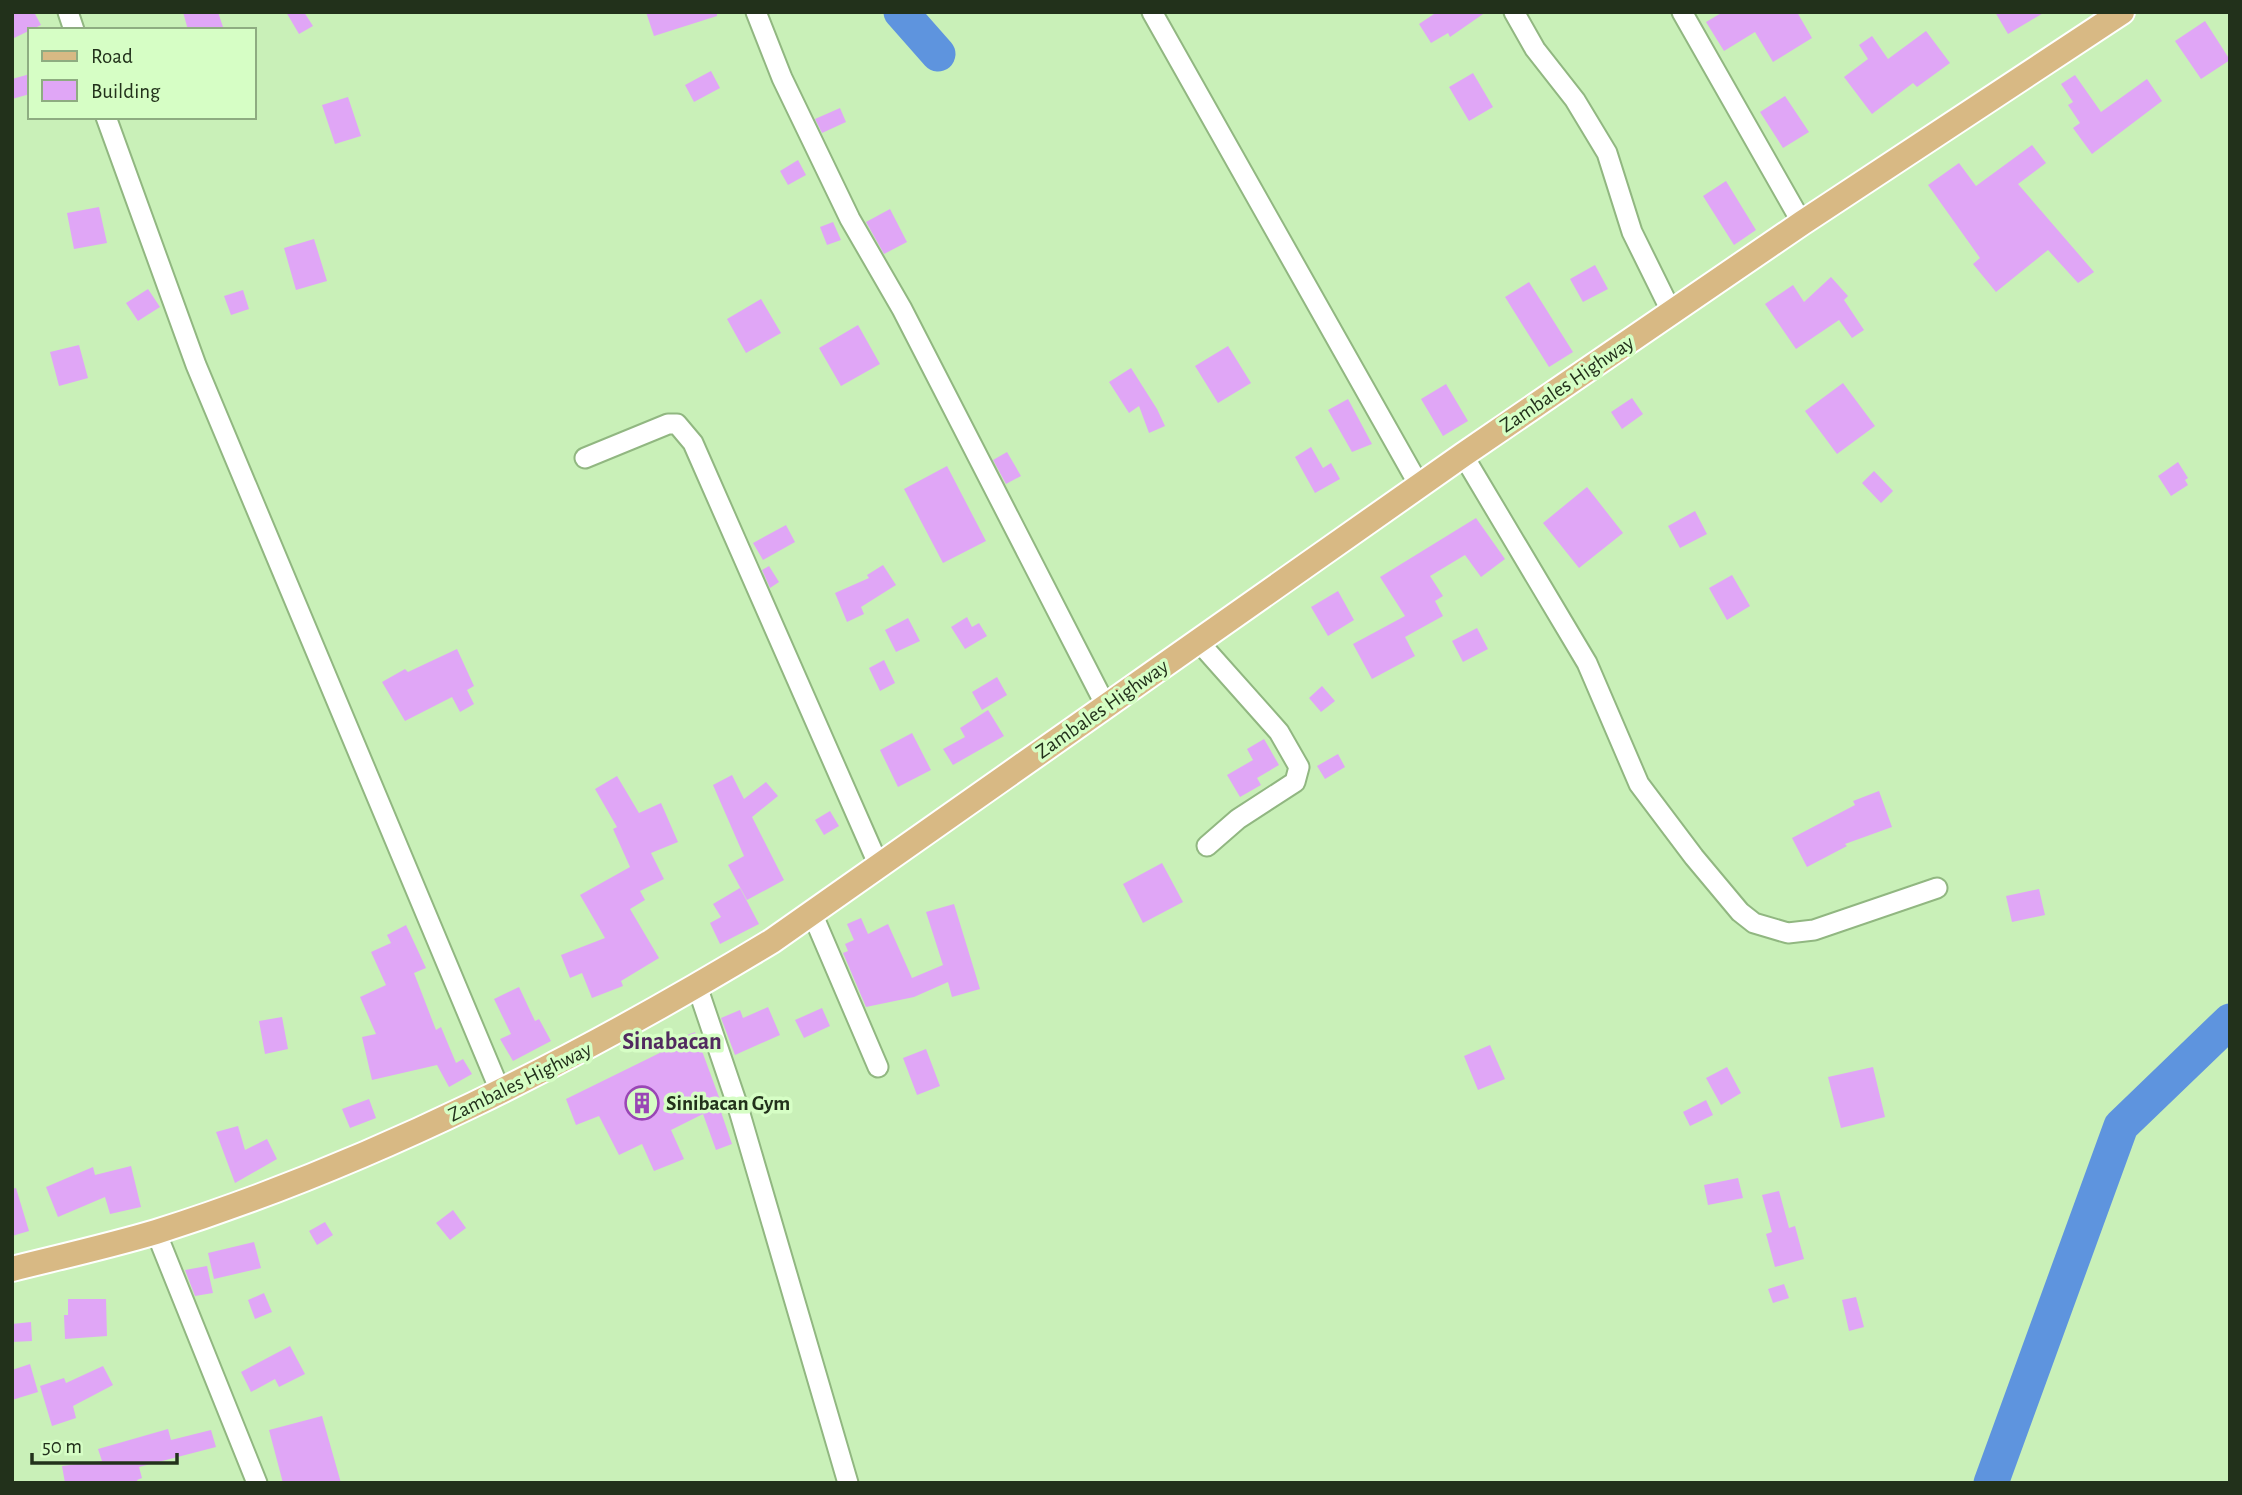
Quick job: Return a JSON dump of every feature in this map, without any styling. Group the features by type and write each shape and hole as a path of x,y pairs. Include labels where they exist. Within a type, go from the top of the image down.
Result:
{"main road":[{"name":"Zambales Highway","path":"12,1269 156,1232 370,1153 587,1050 697,986 812,913 1419,485 1802,223 2122,12"}],"street":[{"path":"756,12 782,78 850,219 902,309 1106,706"},
{"path":"1152,12 1419,485"},
{"path":"1514,12 1535,49 1575,100 1607,153 1632,232 1672,313"},
{"path":"1682,12 1802,223"},
{"path":"107,119 196,365 501,1093"},
{"path":"585,458 668,424 677,424 683,430 692,443 879,866"},
{"path":"1463,455 1587,663 1639,783 1693,857 1740,912 1754,923 1788,933 1814,930 1937,888"},
{"path":"1198,641 1279,732 1299,767 1295,782 1238,819 1207,846"},
{"path":"812,913 878,1067"},
{"path":"697,986 738,1107 848,1483"},
{"path":"156,1232 257,1483"}],"building":[{"path":"12,12 34,12 41,25 28,28 28,31 12,39"},
{"path":"183,12 218,12 223,27 211,28 187,28"},
{"path":"286,12 304,12 313,26 299,34"},
{"path":"646,12 717,12 717,16 654,36"},
{"path":"1437,12 1486,12 1450,37 1448,33 1431,43 1419,24"},
{"path":"1723,12 1797,12 1812,38 1773,62 1755,32 1724,51 1706,22"},
{"path":"1995,12 2045,12 2008,34"},
{"path":"2205,21 2230,60 2201,79 2175,41"},
{"path":"1926,31 1950,63 1917,87 1913,83 1872,114 1844,77 1868,59 1859,45 1872,36 1888,59"},
{"path":"711,71 720,88 694,102 685,85"},
{"path":"1473,73 1493,107 1469,121 1449,87"},
{"path":"28,75 28,95 12,99 12,79"},
{"path":"2075,75 2101,112 2147,79 2162,101 2092,154 2073,128 2080,123 2068,105 2073,102 2061,84"},
{"path":"1785,96 1809,132 1783,148 1760,112"},
{"path":"348,97 361,136 335,144 322,105"},
{"path":"840,108 846,122 822,133 815,119"},
{"path":"2032,145 2046,163 2018,184 2094,272 2078,283 2048,250 1996,292 1973,264 1980,258 1928,185 1959,163 1976,186"},
{"path":"798,160 806,175 788,185 780,171"},
{"path":"1726,181 1756,230 1734,245 1703,196"},
{"path":"99,207 107,243 74,249 67,213"},
{"path":"890,209 907,242 884,254 866,222"},
{"path":"833,222 841,240 827,245 820,227"},
{"path":"314,239 327,281 296,290 284,248"},
{"path":"1595,265 1608,289 1583,302 1570,279"},
{"path":"1831,277 1848,296 1844,300 1864,330 1852,338 1839,320 1796,349 1765,304 1793,285 1804,302"},
{"path":"1529,282 1573,352 1549,367 1505,297"},
{"path":"148,289 160,307 138,321 126,303"},
{"path":"243,290 249,309 231,315 224,296"},
{"path":"761,299 781,333 746,353 727,319"},
{"path":"858,325 880,364 841,386 819,348"},
{"path":"79,345 88,378 59,386 50,352"},
{"path":"1228,346 1251,383 1218,403 1195,366"},
{"path":"1131,368 1165,426 1149,433 1139,406 1129,413 1109,382"},
{"path":"1843,383 1875,426 1837,454 1805,411"},
{"path":"1446,384 1468,421 1443,436 1421,399"},
{"path":"1632,398 1643,414 1622,429 1611,412"},
{"path":"1348,399 1372,444 1352,452 1328,410"},
{"path":"1311,447 1323,468 1331,463 1340,479 1315,493 1295,457"},
{"path":"1007,452 1021,476 1006,484 993,460"},
{"path":"2178,462 2188,478 2185,480 2188,485 2171,496 2158,476"},
{"path":"947,466 986,541 943,563 904,489"},
{"path":"1874,471 1893,491 1881,503 1862,483"},
{"path":"1587,487 1623,533 1579,568 1543,523"},
{"path":"1695,511 1707,534 1680,548 1668,526"},
{"path":"1476,518 1505,559 1481,577 1465,555 1430,576 1443,596 1435,601 1443,616 1405,637 1415,656 1372,679 1353,644 1405,616 1380,577"},
{"path":"786,525 795,542 763,560 753,543"},
{"path":"883,565 896,585 861,607 864,614 847,622 835,593 869,578 867,575"},
{"path":"769,566 779,582 770,588 762,570"},
{"path":"1732,575 1750,606 1727,620 1709,588"},
{"path":"1338,591 1354,620 1328,636 1311,607"},
{"path":"967,617 972,627 979,623 987,636 965,649 951,627"},
{"path":"908,618 920,641 896,652 885,630"},
{"path":"1477,628 1488,649 1463,662 1452,641"},
{"path":"457,649 474,686 467,690 474,704 460,712 452,697 405,721 382,682 405,669 408,672"},
{"path":"884,660 895,683 880,691 869,668"},
{"path":"997,677 1007,695 982,710 972,692"},
{"path":"1322,686 1335,701 1321,712 1309,698"},
{"path":"988,710 1004,736 953,765 943,749 965,737 960,728"},
{"path":"912,733 931,770 898,787 880,750"},
{"path":"1264,739 1279,765 1257,778 1261,785 1240,797 1227,775 1253,760 1247,749"},
{"path":"1338,754 1345,767 1325,779 1317,766"},
{"path":"732,775 744,799 766,782 778,796 752,817 784,880 747,900 728,865 744,856 713,785"},
{"path":"617,776 639,813 661,803 678,842 651,853 664,879 640,891 645,900 630,909 659,958 621,981 623,986 592,998 582,973 570,978 561,955 605,938 580,895 630,867 613,829 617,827 595,789"},
{"path":"1879,791 1892,827 1845,844 1847,846 1807,867 1792,838 1855,805 1853,801"},
{"path":"830,811 839,826 824,835 815,820"},
{"path":"1162,863 1183,902 1143,923 1123,884"},
{"path":"740,888 759,924 720,944 710,923 721,917 713,904"},
{"path":"2039,889 2045,915 2012,922 2006,896"},
{"path":"954,904 980,989 952,997 948,982 914,997 866,1007 843,953 848,951 845,944 854,940 847,924 861,918 868,934 888,924 912,978 943,965 926,912"},
{"path":"406,925 426,968 414,973 436,1030 441,1027 456,1063 463,1059 472,1074 449,1087 437,1065 372,1080 362,1037 376,1034 360,997 386,985 371,952 391,943 387,935"},
{"path":"519,987 535,1021 539,1019 551,1041 513,1061 500,1039 511,1034 494,999"},
{"path":"768,1007 780,1035 735,1055 721,1018 740,1010 743,1018"},
{"path":"822,1008 830,1026 804,1038 795,1020"},
{"path":"282,1017 288,1049 265,1054 259,1021"},
{"path":"695,1032 723,1108 720,1109 732,1144 716,1150 703,1114 671,1130 684,1159 654,1171 642,1144 619,1155 599,1116 576,1125 566,1099 682,1042 680,1038"},
{"path":"1490,1045 1505,1079 1478,1090 1464,1056"},
{"path":"926,1049 940,1086 917,1095 903,1058"},
{"path":"1727,1067 1741,1093 1721,1105 1706,1078"},
{"path":"1873,1067 1885,1117 1841,1128 1828,1077"},
{"path":"369,1099 376,1118 350,1128 342,1109"},
{"path":"1706,1100 1713,1115 1690,1126 1683,1112"},
{"path":"238,1126 245,1150 267,1139 277,1159 235,1183 216,1132"},
{"path":"131,1166 141,1207 110,1214 105,1197 58,1217 46,1187 93,1167 95,1175"},
{"path":"1738,1178 1743,1198 1708,1205 1704,1185"},
{"path":"16,1188 29,1231 12,1236 12,1189"},
{"path":"1779,1191 1789,1228 1795,1226 1804,1259 1775,1267 1766,1234 1772,1232 1762,1195"},
{"path":"453,1210 466,1228 450,1240 436,1223"},
{"path":"325,1222 333,1235 317,1245 309,1231"},
{"path":"254,1242 261,1268 214,1279 208,1253"},
{"path":"207,1266 213,1293 195,1296 185,1270"},
{"path":"1784,1284 1789,1298 1773,1303 1768,1289"},
{"path":"264,1293 272,1312 255,1319 248,1300"},
{"path":"1856,1297 1864,1327 1849,1331 1842,1300"},
{"path":"68,1299 106,1299 107,1336 65,1339 64,1315 68,1315"},
{"path":"31,1322 32,1341 12,1342 12,1324"},
{"path":"290,1346 305,1374 279,1387 275,1379 251,1392 241,1372"},
{"path":"30,1364 38,1392 12,1400 12,1370"},
{"path":"103,1366 113,1385 73,1406 76,1418 52,1426 40,1386 64,1378 66,1383"},
{"path":"322,1416 341,1483 283,1483 269,1430"},
{"path":"168,1429 171,1440 211,1430 216,1447 139,1467 142,1478 137,1480 138,1483 65,1483 62,1466 102,1461 98,1449"}],"waterway":[{"path":"901,12 938,54"},
{"path":"1991,1483 2121,1126 2230,1021"}],"place":[{"name":"Sinibacan Gym","path":"642,1103"}],"district":[{"name":"Sinabacan","path":"672,1042"}]}
